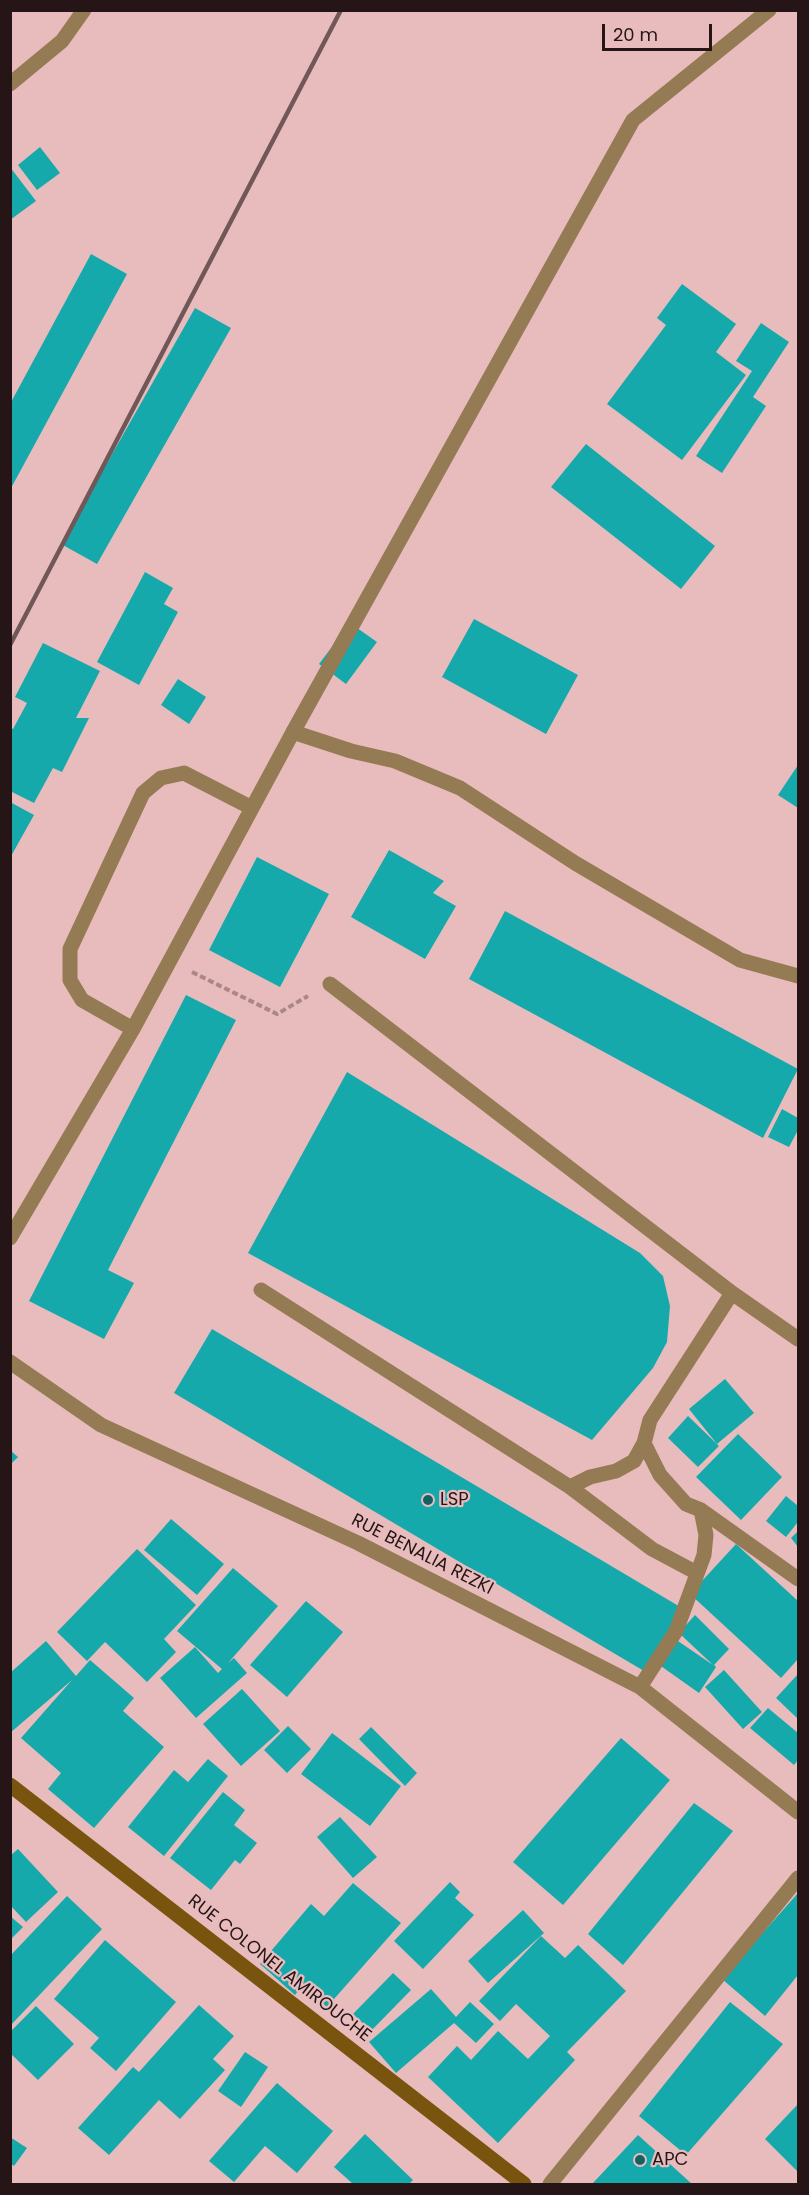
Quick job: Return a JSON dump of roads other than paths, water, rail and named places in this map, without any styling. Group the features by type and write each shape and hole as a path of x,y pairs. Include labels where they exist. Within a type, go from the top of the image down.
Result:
{"main road":[{"name":"RUE COLONEL AMIROUCHE","path":"10,1785 524,2184"}],"street":[{"path":"10,84 62,41 84,10"},
{"path":"10,1238 133,1029 293,732 633,120 769,10"},
{"path":"293,732 351,751 395,761 460,788 575,863 740,960 798,976"},
{"path":"133,1029 82,1000 70,980 69,949 143,793 161,778 184,773 252,808"},
{"path":"330,984 732,1293 798,1339"},
{"path":"261,1290 570,1487 652,1549 697,1573"},
{"path":"570,1487 590,1478 616,1471 634,1461 644,1443 650,1420 732,1293"},
{"name":"RUE BENALIA REZKI","path":"10,1362 101,1425 358,1544 640,1688 798,1812"},
{"path":"644,1443 660,1475 686,1504 701,1510 798,1579"},
{"path":"640,1688 676,1630 704,1555 706,1534 701,1510"},
{"path":"550,2184 798,1878"}],"railway":[{"path":"10,645 341,10"}],"place":[{"name":"LSP","path":"428,1500"},
{"name":"APC","path":"640,2160"}]}
